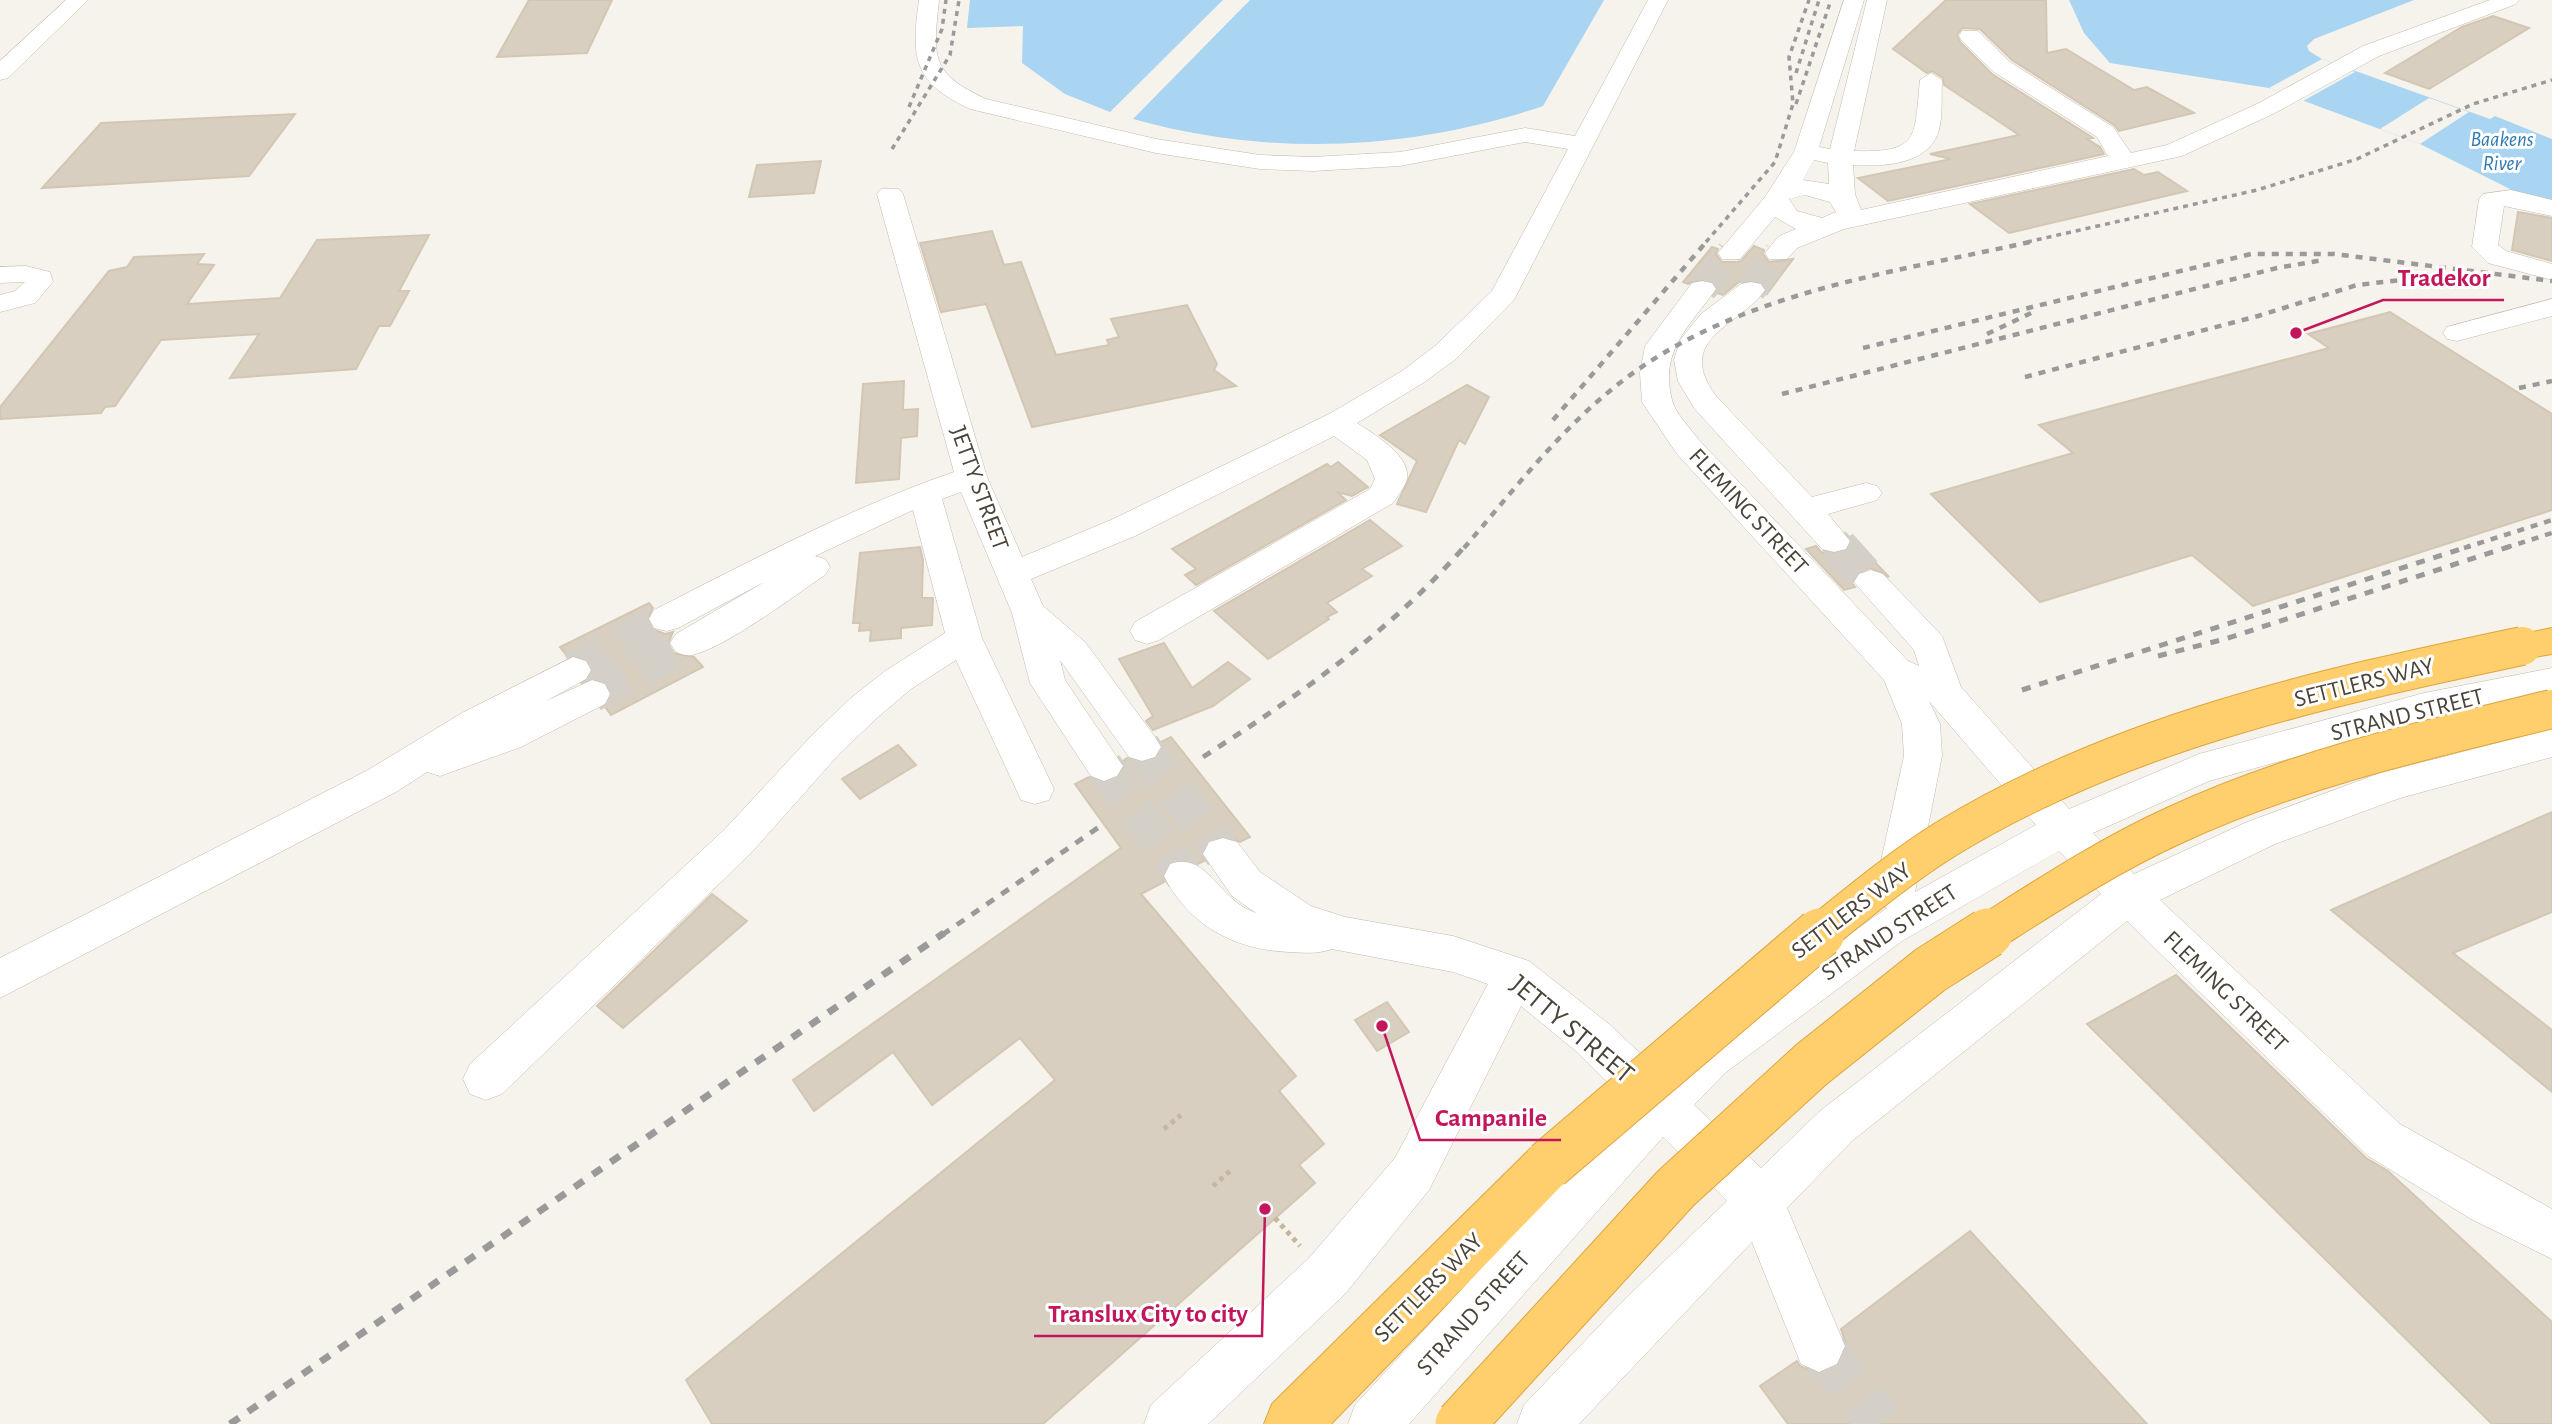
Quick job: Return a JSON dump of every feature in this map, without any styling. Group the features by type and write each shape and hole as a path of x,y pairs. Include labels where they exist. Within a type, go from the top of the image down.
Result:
{"highway":[{"name":"SETTLERS WAY","path":"1292,1424 1548,1165 1795,951 1945,840 2018,799 2115,756 2212,722 2351,681 2552,641"},
{"path":"1460,1424 1676,1188 1812,1064 1930,970 2046,896 2172,826 2285,782 2371,755 2552,709"}],"street":[{"path":"0,46 51,0"},
{"path":"0,73 78,0"},
{"path":"929,0 924,59 934,75 962,97 978,104 1156,146 1260,162 1313,164 1400,159 1525,135 1583,144"},
{"path":"1731,253 1777,197 1806,152 1854,0"},
{"path":"1840,212 1840,159 1877,0"},
{"path":"1777,197 1778,208 1794,219 1840,212 1930,205 2185,147 2384,46 2509,0"},
{"path":"1970,36 2002,67 2111,137 2121,158 2112,165"},
{"path":"1806,152 1840,159 1898,154 1917,146 1925,134 1931,80"},
{"path":"1777,197 1793,188 1817,189 1838,196 1840,212"},
{"name":"JETTY STREET","path":"890,194 971,477 1029,613 1048,683 1104,766"},
{"path":"2552,208 2511,198 2492,199 2485,247 2504,260 2552,272"},
{"path":"1778,253 1788,242 1840,212"},
{"path":"0,275 26,274 40,278 40,282 24,297 0,304"},
{"name":"FLEMING STREET","path":"1702,289 1659,346 1655,373 1657,402 1688,447 1899,673 1945,693"},
{"name":"FLEMING STREET","path":"1751,289 1738,302 1712,319 1701,332 1688,356 1690,380 1705,402 1833,541"},
{"path":"2458,333 2552,307"},
{"path":"1147,631 1382,496 1391,479 1388,465 1360,439 1334,422"},
{"path":"677,631 738,617 915,497 971,477"},
{"path":"1805,510 1866,493"},
{"path":"915,497 964,638 1035,789"},
{"name":"FLEMING STREET","path":"1871,582 1930,645 1945,693 2063,829 2198,965 2384,1140 2488,1202 2552,1235"},
{"path":"1029,613 1072,651 1142,747"},
{"path":"486,1079 738,841 827,743 864,708 898,680 964,638"},
{"path":"1887,928 1923,757 1921,724 1899,673"},
{"name":"STRAND STREET","path":"1374,1424 1662,1104 1709,1059 1887,928 2063,829 2199,769 2424,706 2552,681"},
{"path":"0,979 383,781 509,737 583,682"},
{"path":"1543,1424 1759,1199 1836,1126 2130,895 2261,833 2394,784 2552,743"},
{"name":"JETTY STREET","path":"1223,854 1246,884 1297,920 1362,938 1452,954 1514,974 1593,1038 1759,1199"},
{"name":"JETTY STREET","path":"1184,876 1217,914 1252,932 1362,938"},
{"path":"1170,1424 1326,1276 1412,1174 1489,1029 1514,974"},
{"path":"1759,1199 1819,1346"}],"lane":[{"path":"1012,573 1126,528 1334,422 1411,380 1438,361 1486,316 1504,294 1658,0"}],"path":[{"path":"1164,1129 1181,1115"},
{"path":"1213,1186 1231,1170"}],"water":[{"path":"970,0 1223,0 1110,112 1065,94 1022,63 1023,26 967,28"},
{"path":"1250,0 1604,0 1543,106 1493,121 1391,140 1339,144 1235,139 1133,119"},
{"name":"Baakens River","path":"2069,0 2414,0 2314,39 2307,46 2309,51 2322,59 2490,119 2495,116 2552,139 2552,201 2518,193 2420,144 2269,88 2110,63 2084,33"}],"pier":[{"path":"2322,59 2355,72 2303,101 2269,88"},
{"path":"2429,98 2469,112 2420,144 2380,129"}],"building":[{"path":"529,0 612,0 587,53 497,57"},
{"path":"1946,0 2046,0 2047,53 2066,49 2134,90 2147,87 2194,113 2119,131 2114,125 2012,60 1980,29 1962,28 1957,35 1960,42 1992,74 2093,138 2087,139 2100,147 2104,154 1888,201 1858,178 1951,159 1930,154 2019,135 1944,85 1943,78 1932,71 1927,73 1893,49"},
{"path":"2493,16 2529,28 2429,89 2385,73 2462,27"},
{"path":"295,114 249,176 42,188 101,123"},
{"path":"821,161 814,193 749,197 757,165"},
{"path":"2134,169 2144,175 2158,172 2187,191 2009,233 1970,204"},
{"path":"2518,212 2552,218 2552,261 2512,250"},
{"path":"992,231 1004,265 1021,262 1056,355 1109,345 1107,340 1119,337 1111,319 1187,305 1217,364 1214,370 1236,386 1032,427 986,304 941,312 920,243"},
{"path":"429,235 399,291 409,291 390,326 379,326 356,369 230,378 259,334 161,340 115,406 105,407 101,413 0,419 0,407 109,271 127,267 134,257 204,254 197,264 214,265 187,304 280,298 317,240"},
{"path":"1754,246 1764,250 1763,254 1769,262 1793,259 1767,294 1763,283 1752,279 1739,282 1723,295 1717,293 1718,288 1713,280 1701,278 1688,284 1683,282 1712,247 1718,249 1716,254 1722,262 1740,262"},
{"path":"2390,312 2552,414 2552,510 2253,606 2192,555 2040,602 1931,494 2073,453 2039,425 2329,348 2308,334"},
{"path":"904,381 903,410 918,409 917,436 901,438 899,479 856,483 863,384"},
{"path":"1467,385 1489,397 1465,444 1459,440 1426,512 1397,504 1417,461 1380,435"},
{"path":"1338,462 1368,487 1352,496 1337,492 1346,500 1196,585 1185,575 1196,569 1172,549 1327,464 1331,467"},
{"path":"1370,520 1402,546 1362,569 1372,576 1327,603 1337,612 1327,617 1329,619 1268,659 1214,611"},
{"path":"1850,536 1889,577 1870,568 1857,573 1851,582 1855,587 1844,590 1806,549 1816,546 1821,552 1833,555 1847,552 1852,542"},
{"path":"920,547 923,560 922,598 933,598 932,625 901,628 901,638 870,641 871,630 859,631 860,623 853,623 860,553"},
{"path":"649,603 653,608 647,620 652,629 665,634 673,632 668,644 674,653 694,657 703,667 611,715 605,707 612,695 607,683 589,678 593,669 588,660 574,654 568,657 560,647"},
{"path":"1164,643 1192,688 1228,662 1250,679 1213,706 1153,730 1146,721 1153,716 1119,659"},
{"path":"1171,737 1250,837 1240,842 1224,835 1208,839 1201,853 1204,861 1198,864 1184,859 1170,861 1162,875 1164,882 1141,894 1296,1076 1279,1091 1324,1144 1299,1165 1315,1183 1043,1424 712,1424 686,1380 1055,1080 1020,1038 932,1105 893,1052 814,1111 793,1080 1121,848 1075,784 1089,777 1103,783 1118,778 1125,767 1123,761 1127,758 1143,764 1156,760 1163,748 1161,742"},
{"path":"898,745 916,765 860,799 842,779"},
{"path":"2552,812 2552,912 2453,953 2552,1030 2552,1092 2331,910"},
{"path":"712,894 747,921 623,1028 597,1006"},
{"path":"2176,975 2366,1158 2388,1171 2552,1322 2552,1424 2492,1424 2087,1024"},
{"path":"1387,1002 1409,1032 1377,1051 1355,1020"},
{"path":"1970,1231 2147,1424 1788,1424 1760,1386 1797,1361 1800,1366 1818,1374 1838,1366 1847,1347 1841,1329"}],"tunnel":[{"path":"1702,289 1731,253"},
{"path":"1751,290 1778,253"},
{"path":"1834,541 1840,548"},
{"path":"1839,546 1871,582"},
{"path":"573,670 666,619"},
{"path":"592,694 688,643"},
{"path":"1142,747 1223,854"},
{"path":"1104,766 1184,876"},
{"path":"1819,1346 1880,1424"}],"railway":[{"path":"909,107 942,29 946,0"},
{"path":"892,149 950,55 959,0"},
{"path":"1706,242 1775,162 1793,104 1789,57 1809,0"},
{"path":"1796,73 1819,0"},
{"path":"1796,104 1831,0"},
{"path":"2027,242 2257,190 2357,159 2473,104 2552,80"},
{"path":"1553,420 1707,241"},
{"path":"1464,548 1538,461 1578,420 1621,382 1667,351 1715,326 1819,289 2034,241"},
{"path":"1863,348 2251,254 2334,254 2552,281"},
{"path":"1782,394 2277,268 2323,260"},
{"path":"2025,377 2258,316 2357,285 2447,275"},
{"path":"1987,334 2031,313"},
{"path":"2519,388 2552,381"},
{"path":"2464,548 2552,520"},
{"path":"2505,548 2552,533"},
{"path":"1203,757 1342,661 1406,607 1465,546"},
{"path":"2022,690 2470,546"},
{"path":"2158,656 2225,639 2511,546"},
{"path":"942,935 1102,825"},
{"path":"230,1424 944,933"}],"place":[{"name":"Tradekor","path":"2296,333"},
{"name":"Campanile","path":"1382,1026"},
{"name":"Translux City to city","path":"1265,1209"}]}
